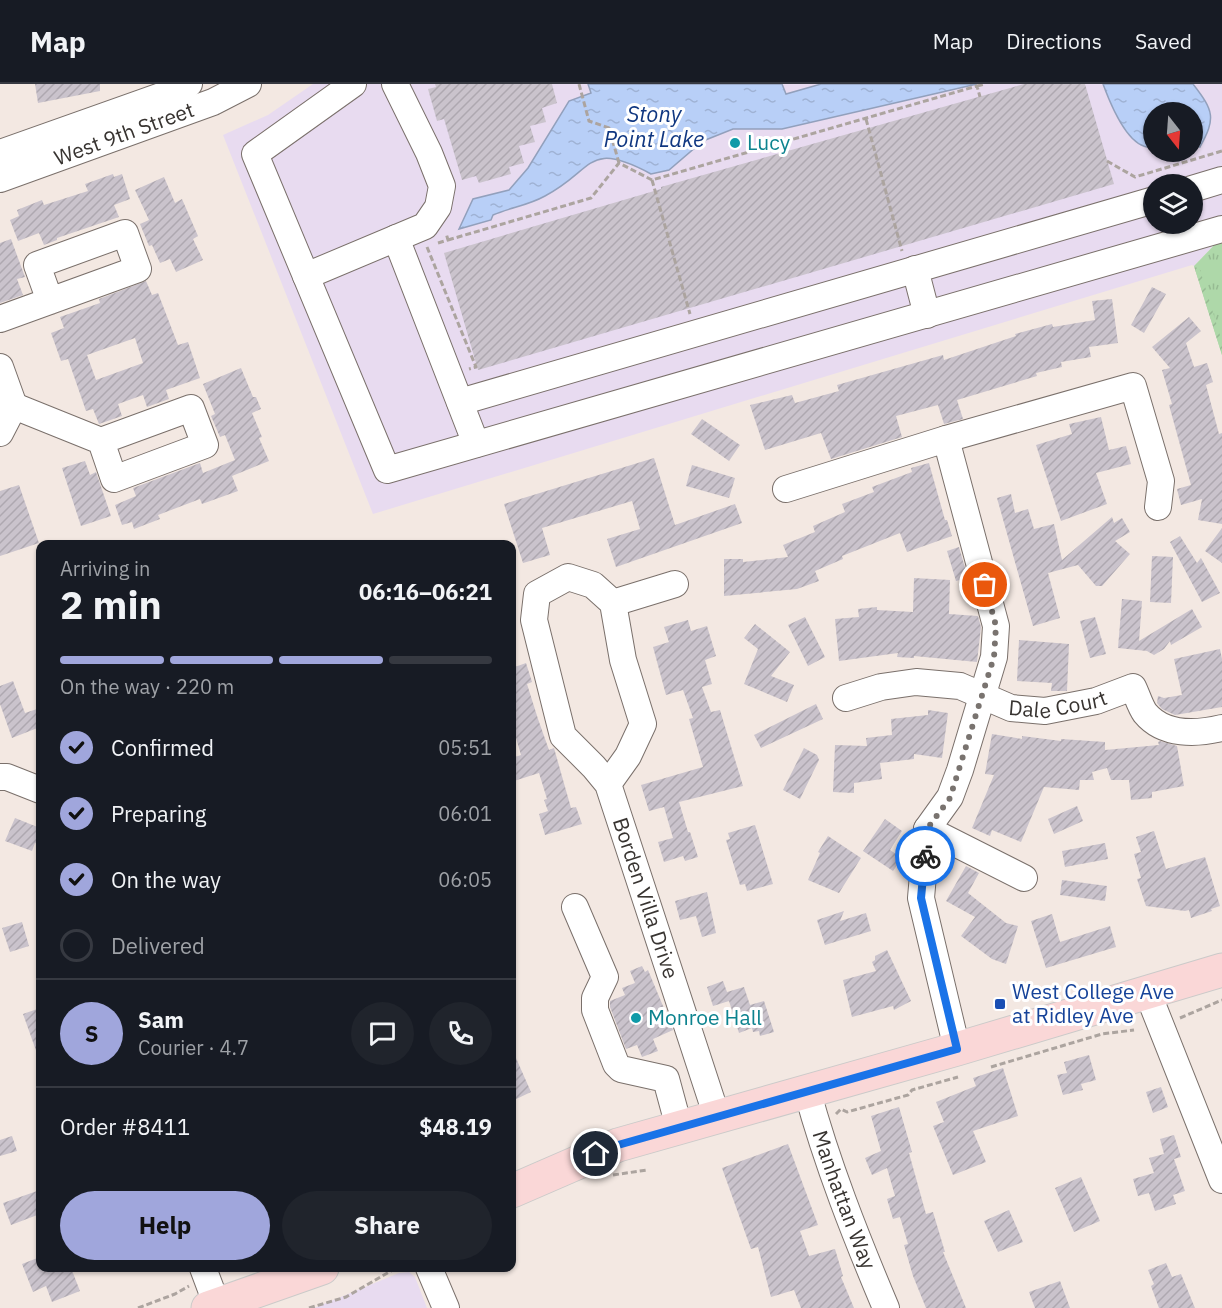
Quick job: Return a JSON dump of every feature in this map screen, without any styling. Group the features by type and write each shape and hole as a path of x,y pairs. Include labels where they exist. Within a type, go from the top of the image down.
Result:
{"main road":[{"path":"516,1189 618,1145 807,1090 961,1062 1147,992 1222,970"},
{"path":"207,1295 305,1272"}],"street":[{"name":"West 9th Street","path":"0,153 189,84"},
{"name":"West 9th Street","path":"0,179 213,102 248,84"},
{"path":"352,84 255,154 387,470 1222,229"},
{"path":"306,276 425,226 438,207 442,186 429,153 395,84"},
{"path":"1203,186 1222,180"},
{"path":"460,402 1143,203"},
{"path":"396,238 476,444"},
{"path":"915,269 927,315"},
{"path":"0,319 50,301"},
{"path":"0,367 14,406 0,433"},
{"path":"786,489 945,439 1133,386 1161,481 1158,507"},
{"path":"14,406 101,441"},
{"path":"945,439 996,626 994,657 950,798 927,829 921,898 961,1062"},
{"path":"567,577 593,585 613,603 622,660 643,724 628,756 608,784 563,736 534,620 537,594 567,577"},
{"path":"613,603 675,584"},
{"name":"Dale Court","path":"846,698 881,687 916,682 960,686 1011,708 1045,711 1096,702 1133,687 1145,713 1156,723 1171,730 1192,734 1222,728"},
{"path":"0,777 7,777 36,788"},
{"name":"Borden Villa Drive","path":"608,784 717,1116"},
{"path":"927,829 1024,878"},
{"path":"575,908 605,977 595,999 595,1010 614,1060 621,1069 666,1079 678,1127"},
{"path":"1147,992 1222,1180"},
{"name":"Manhattan Way","path":"807,1090 817,1127 863,1253 886,1308"},
{"path":"431,1272 446,1308"}],"path":[{"path":"579,84 589,121 609,128 619,163 652,180 985,84"},
{"path":"977,86 980,97"},
{"path":"866,119 904,259 915,269"},
{"path":"1107,161 1135,177 1222,151"},
{"path":"448,240 591,198 619,163"},
{"path":"652,180 696,333"},
{"path":"448,302 476,367 462,371"},
{"path":"1179,1018 1222,1000"},
{"path":"988,1068 1101,1034 1134,1030"},
{"path":"833,1117 841,1109 847,1112 908,1095 912,1090 961,1062"},
{"path":"309,1308 346,1297 389,1272"},
{"path":"138,1308 175,1294 207,1295"}],"shaded area":[{"path":"313,84 1222,84 1222,237 1194,266 373,514 223,135 268,115"},
{"path":"409,1272 415,1277 427,1308 314,1308 399,1273"}],"green space":[{"path":"1222,237 1222,355 1194,266"},
{"path":"1194,266 1200,270 1222,342 1222,355"}],"water":[{"name":"Stony Point Lake","path":"588,84 782,84 786,94 821,84 977,84 782,129 733,129 703,141 669,170 651,174 614,159 602,159 592,162 561,186 538,199 493,215 491,220 459,229 473,199 509,190 528,168 569,101 591,93"},
{"path":"1103,84 1193,84 1209,108 1209,129 1203,141 1203,102 1143,102 1143,146 1128,134"}],"building":[{"path":"35,84 100,84 100,91 38,103"},
{"path":"435,84 552,84 557,103 542,108 546,122 530,126 535,142 519,146 524,163 509,167 511,174 479,183 476,176 462,180 444,119 437,121 428,89 436,87"},
{"path":"1024,84 1085,84 1114,184 478,370 444,253 661,189 661,187"},
{"path":"113,174 114,177 122,174 130,199 114,205 119,217 57,238 44,245 39,233 18,241 10,220 19,216 17,210 42,200 44,205 88,191 85,184"},
{"path":"164,177 175,203 182,199 198,236 193,239 203,260 176,272 170,259 160,263 152,245 149,246 140,224 149,220 135,190"},
{"path":"11,239 25,277 17,279 23,295 0,303 0,243"},
{"path":"146,281 152,295 158,293 178,345 188,342 200,378 166,390 169,399 147,407 143,395 118,404 122,416 99,424 93,409 86,411 68,359 61,361 51,333 64,328 60,317 100,303 99,299","holes":["135,338 143,363 96,380 87,355"]},
{"path":"1152,287 1166,294 1144,333 1131,325"},
{"path":"1112,299 1118,343 1089,347 1091,357 1061,362 1062,367 1036,373 1037,376 957,400 963,419 944,424 938,405 896,416 902,437 831,459 821,433 765,450 750,405 792,395 795,403 839,391 837,385 943,355 944,360 1016,336 1015,334 1052,324 1053,327 1095,320 1092,301"},
{"path":"1189,317 1201,331 1186,343 1194,367 1207,363 1213,382 1206,385 1219,434 1222,433 1222,524 1198,520 1202,499 1181,505 1177,489 1191,485 1162,370 1170,368 1152,347"},
{"path":"241,368 253,397 256,397 261,409 252,413 269,461 232,476 238,491 202,504 200,499 158,515 160,519 134,529 132,522 122,525 115,505 136,496 133,488 200,463 203,473 235,460 225,435 220,437 211,416 215,414 203,384"},
{"path":"1101,417 1109,450 1126,446 1131,464 1096,473 1107,504 1061,521 1036,445 1072,434 1069,424"},
{"path":"702,419 740,445 729,461 691,434"},
{"path":"654,458 675,525 735,504 742,523 616,567 607,539 640,529 632,501 542,528 550,555 523,563 504,504"},
{"path":"85,461 90,475 96,472 111,516 81,526 62,468"},
{"path":"929,463 945,520 947,520 952,536 907,552 900,533 842,556 843,559 815,571 819,581 797,589 724,596 724,559 743,559 743,562 788,557 783,545 815,532 813,526 845,512 842,504 874,492 872,487 912,472 911,468"},
{"path":"692,465 735,478 729,498 686,486"},
{"path":"19,485 38,540 36,544 0,556 0,491"},
{"path":"1011,494 1015,513 1028,509 1034,529 1054,524 1062,560 1112,517 1114,523 1122,518 1130,532 1115,541 1130,554 1102,586 1096,586 1078,565 1048,573 1060,618 1033,626 997,498"},
{"path":"1222,528 1222,563 1205,551"},
{"path":"1180,536 1197,563 1201,558 1220,593 1202,602 1170,542"},
{"path":"959,547 968,578 956,581 947,551"},
{"path":"1152,556 1173,557 1171,603 1150,602"},
{"path":"914,578 950,580 949,614 978,616 981,627 977,662 914,656 914,658 897,657 898,653 839,661 835,619 859,617 858,609 877,607 877,610 913,612"},
{"path":"1122,599 1142,601 1139,641 1192,609 1202,627 1171,645 1170,641 1164,649 1154,655 1147,651 1118,648"},
{"path":"805,617 825,657 808,666 788,625"},
{"path":"1095,617 1106,654 1090,658 1080,621"},
{"path":"688,620 691,631 707,626 716,656 705,660 712,684 702,687 711,712 720,710 743,786 679,802 698,857 685,861 683,856 664,862 658,842 673,838 664,807 649,811 641,785 703,767 689,719 693,718 683,690 666,695 653,647 669,642 664,627"},
{"path":"755,624 790,652 771,676 794,685 787,702 744,684 758,649 744,638"},
{"path":"1019,640 1069,644 1067,691 1051,691 1052,683 1017,681"},
{"path":"1220,649 1222,707 1175,715 1162,709 1157,703 1158,696 1164,698 1182,695 1174,659"},
{"path":"526,663 532,682 527,684 538,719 549,750 554,748 571,808 576,807 582,824 545,835 539,814 548,811 544,800 547,799 539,773 516,780 516,757 521,755 516,738 516,667"},
{"path":"13,681 25,713 36,709 36,729 12,738 0,704 0,686"},
{"path":"816,704 823,719 761,748 754,735"},
{"path":"928,710 948,713 942,758 914,754 914,759 880,763 882,779 854,783 854,793 833,792 835,745 867,746 866,738 892,735 891,719 928,715"},
{"path":"992,734 1022,739 1022,736 1061,741 1061,739 1105,742 1105,750 1159,745 1160,741 1177,746 1184,786 1152,792 1152,798 1131,800 1129,780 1111,780 1107,768 1092,772 1094,780 1080,780 1079,790 1044,787 1021,842 992,830 990,836 972,828 994,775 985,774"},
{"path":"804,748 817,755 819,760 800,799 783,790"},
{"path":"1077,806 1083,821 1054,834 1048,819"},
{"path":"15,818 36,826 36,843 32,851 5,841"},
{"path":"885,819 902,831 890,850 902,858 893,871 863,851"},
{"path":"755,825 773,884 747,891 745,884 740,885 726,840 730,839 728,833"},
{"path":"1154,831 1166,869 1205,857 1220,906 1191,918 1189,910 1146,906 1137,879 1141,878 1134,854 1141,852 1136,837"},
{"path":"828,836 861,858 839,893 808,880 820,853 818,852"},
{"path":"1105,843 1108,859 1065,867 1062,851"},
{"path":"966,866 979,873 968,893 1006,923 1018,926 1006,964 992,959 961,936 975,917 946,901"},
{"path":"1062,880 1107,886 1105,901 1060,895"},
{"path":"707,892 716,933 702,937 696,916 680,920 675,901"},
{"path":"844,911 840,921 866,913 871,931 825,945 817,920"},
{"path":"1052,914 1060,942 1110,926 1116,947 1046,968 1031,921"},
{"path":"22,922 29,946 10,952 2,928"},
{"path":"887,950 911,1001 894,1010 893,1006 852,1017 843,980 876,971 872,962 875,956"},
{"name":"Monroe Hall","path":"642,966 645,972 648,970 673,1030 653,1039 658,1051 642,1057 637,1045 626,1049 610,1007 610,1001 625,995 622,988 635,983 630,971"},
{"path":"723,981 727,992 744,987 750,1005 764,1001 774,1032 760,1036 759,1031 753,1032 752,1028 739,1033 729,1001 713,1006 707,987"},
{"path":"36,1009 36,1051 23,1014"},
{"path":"1089,1055 1096,1080 1081,1084 1083,1090 1063,1095 1057,1075 1067,1073 1064,1062"},
{"path":"516,1058 531,1092 516,1099"},
{"path":"1003,1068 1018,1116 973,1131 986,1162 953,1175 933,1126 944,1122 936,1102 976,1086 973,1078"},
{"path":"1161,1087 1168,1107 1153,1113 1146,1092"},
{"path":"899,1107 926,1214 933,1212 945,1252 943,1252 966,1308 926,1308 904,1245 908,1244 900,1217 893,1219 887,1199 895,1196 887,1168 872,1175 865,1158 881,1151 871,1116"},
{"path":"1174,1135 1181,1157 1174,1159 1185,1191 1173,1195 1176,1204 1155,1211 1149,1193 1138,1196 1133,1179 1154,1173 1149,1158 1164,1154 1160,1139"},
{"path":"12,1136 17,1151 0,1156 0,1140"},
{"path":"788,1144 818,1225 800,1231 809,1256 835,1249 843,1276 841,1277 854,1308 801,1308 794,1290 771,1297 758,1247 751,1249 722,1168"},
{"path":"1081,1177 1100,1221 1074,1232 1055,1188"},
{"path":"36,1191 36,1216 11,1225 3,1203"},
{"path":"1009,1210 1023,1242 998,1252 984,1221"},
{"path":"36,1259 36,1272 73,1272 80,1291 52,1302 46,1286 33,1292 22,1264"},
{"path":"1166,1263 1172,1277 1181,1274 1195,1308 1159,1308 1151,1286 1154,1284 1148,1270"},
{"path":"1060,1281 1070,1308 1035,1308 1029,1292"}],"way so far":[{"path":"925,856 927,829 950,798 994,657 996,626 985,585"}],"place":[{"name":"Lucy","path":"735,143"},
{"name":"West College Ave at Ridley Ave","path":"1000,1004"},
{"name":"Monroe Hall","path":"636,1018"}],"route":[{"path":"596,1154 618,1145 717,1116 957,1049 921,898 925,856"}]}
